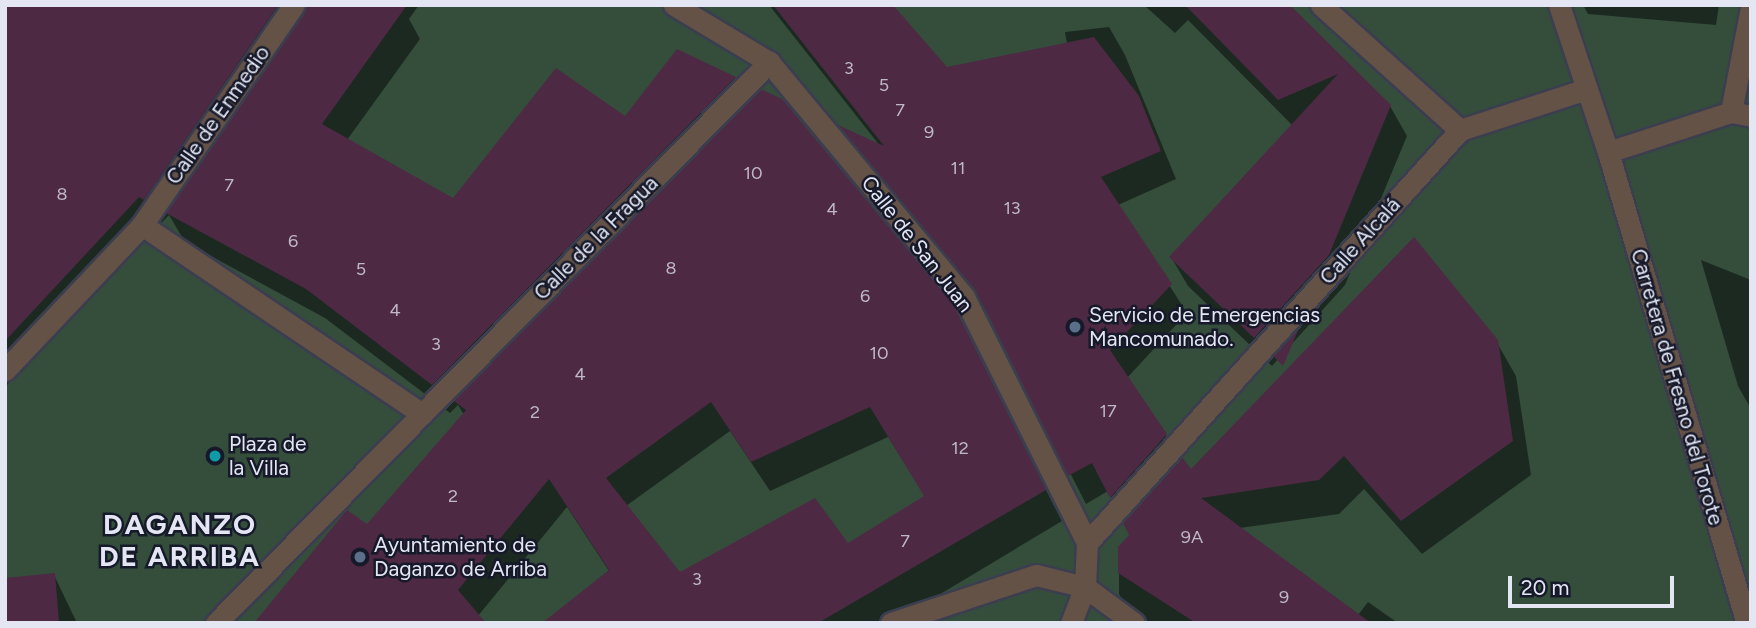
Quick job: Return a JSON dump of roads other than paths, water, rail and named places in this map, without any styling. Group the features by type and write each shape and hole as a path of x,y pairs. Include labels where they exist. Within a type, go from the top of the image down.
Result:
{"street":[{"name":"Calle de Enmedio","path":"142,225 294,5"},
{"name":"Calle de San Juan","path":"674,5 769,62 964,297 1087,543"},
{"path":"1321,5 1460,130"},
{"path":"1559,5 1586,89"},
{"path":"1608,152 1741,114 1751,6"},
{"name":"Calle de la Fragua","path":"422,414 769,62"},
{"name":"Calle Alcalá","path":"1087,543 1460,130 1586,89"},
{"name":"Carretera de Fresno del Torote","path":"1586,89 1608,152 1746,623"},
{"path":"5,370 142,225 422,414 216,623"},
{"path":"1071,623 1085,587 1087,543"},
{"path":"891,623 1036,575 1085,587 1134,623"}],"place":[{"name":"Servicio de Emergencias Mancomunado.","path":"1075,327"},
{"name":"Plaza de la Villa","path":"215,456"},
{"name":"Ayuntamiento de Daganzo de Arriba","path":"360,557"}],"district":[{"name":"DAGANZO DE ARRIBA","path":"180,540"}]}
